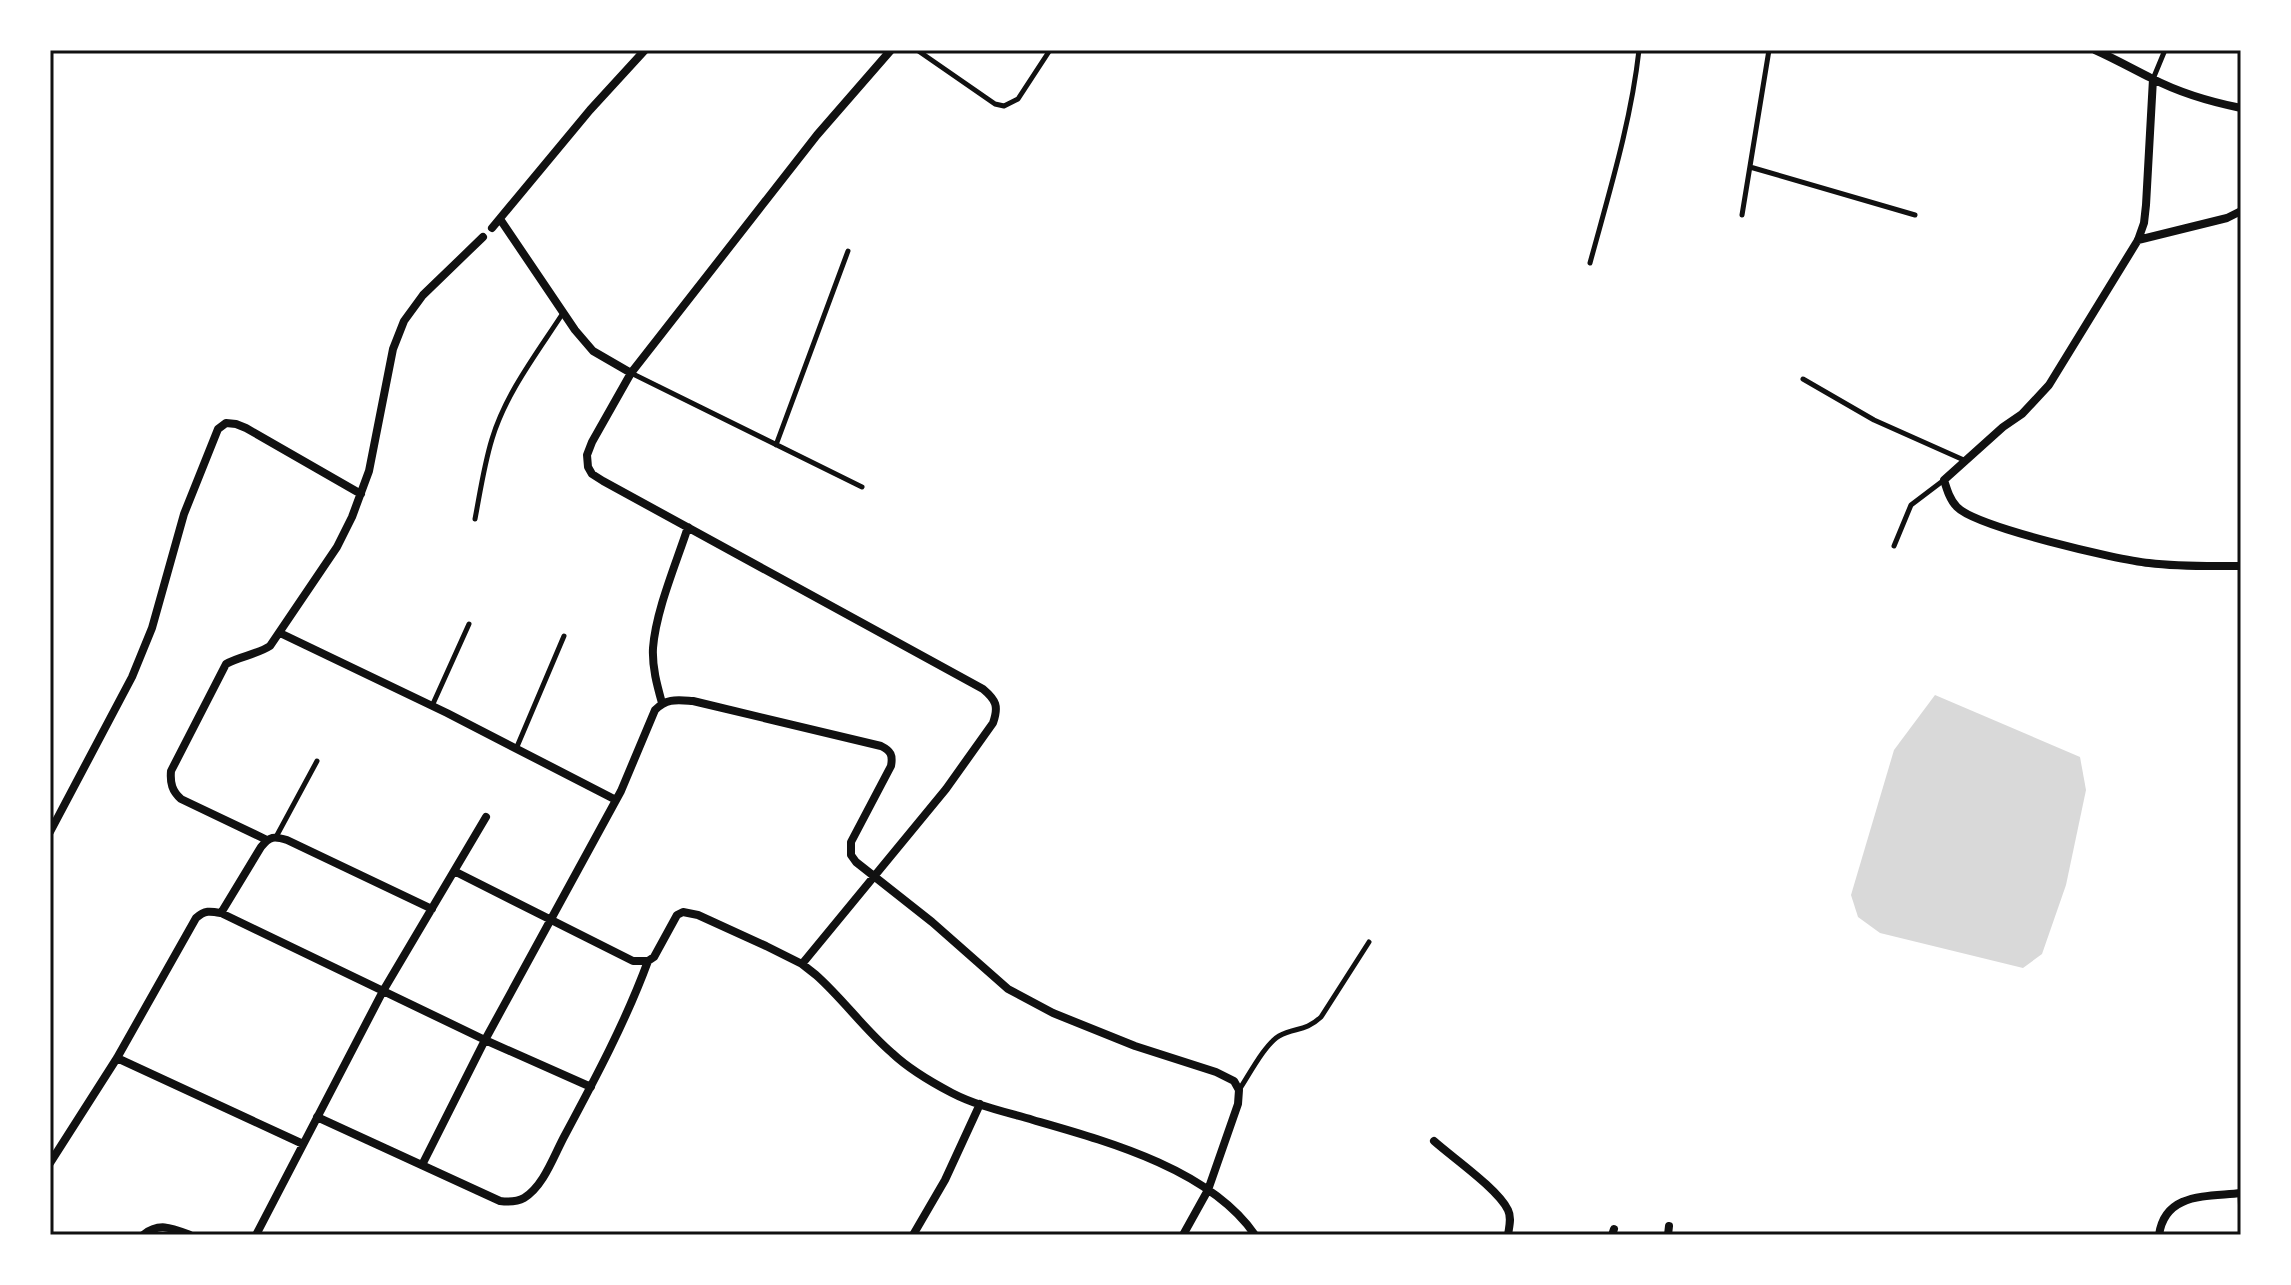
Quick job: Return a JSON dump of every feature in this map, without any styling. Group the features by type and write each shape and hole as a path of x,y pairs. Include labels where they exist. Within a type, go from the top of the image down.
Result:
{"street":[{"path":"492,228 590,110 645,50"},
{"path":"802,964 946,789 993,723 997,704 983,689 603,481 592,474 587,455 631,373 817,135 891,50"},
{"path":"2095,50 2153,79 2202,98 2241,108"},
{"path":"2153,79 2146,205 2138,240 2049,385 2022,414 1944,480 1950,499 1958,509 1987,523 2145,563 2241,566"},
{"path":"2138,240 2227,218 2241,211"},
{"path":"500,219 593,351 631,373"},
{"path":"432,909 287,840 271,838 181,799 174,794 170,777 226,664 270,646 337,547 369,471 393,349 404,321 423,295 483,237"},
{"path":"50,832 132,677 152,628 184,514 218,429 226,423 236,424 361,494"},
{"path":"662,703 655,676 653,650 656,627 688,527"},
{"path":"280,633 616,800"},
{"path":"422,1165 485,1040 616,800 655,710 672,699 693,701 889,750 893,756 891,766 851,842 851,855 856,862 932,922 1008,989 1028,1001 1135,1046 1216,1072 1234,1081 1239,1090 1238,1104 1208,1190 1183,1235"},
{"path":"256,1235 383,991 486,817"},
{"path":"221,913 271,838"},
{"path":"454,871 633,961 648,961 654,957 677,915 683,912 698,915 802,964 832,990 892,1054 918,1074 956,1095 1077,1133 1193,1180 1225,1202 1247,1222 1255,1235"},
{"path":"50,1163 117,1058 202,912 221,913 485,1040 591,1087"},
{"path":"317,1117 500,1201 523,1199 536,1187 591,1087 634,999 648,961"},
{"path":"117,1058 303,1144"},
{"path":"913,1235 945,1180 980,1104"},
{"path":"1434,1141 1504,1205 1509,1212 1508,1235"},
{"path":"2159,1235 2163,1217 2172,1206 2187,1200 2241,1193"},
{"path":"143,1235 158,1226 190,1235"}],"lane":[{"path":"917,50 995,104 1004,106 1018,99 1050,50"},
{"path":"1590,263 1618,163 1639,50"},
{"path":"1742,215 1769,50"},
{"path":"2153,79 2165,50"},
{"path":"1750,167 1915,215"},
{"path":"776,445 848,251"},
{"path":"475,519 500,417 514,388 563,312"},
{"path":"631,373 862,487"},
{"path":"1803,379 1874,420 1966,461"},
{"path":"1894,546 1911,505 1944,480"},
{"path":"432,706 469,624"},
{"path":"516,749 564,636"},
{"path":"271,838 317,761"},
{"path":"1239,1090 1272,1041 1281,1034 1311,1026 1321,1017 1369,942"},
{"path":"2241,1193 2241,1217"}],"shaded area":[{"path":"1935,695 2080,757 2086,790 2066,885 2042,954 2023,968 1880,933 1858,917 1851,895 1894,750"}]}
